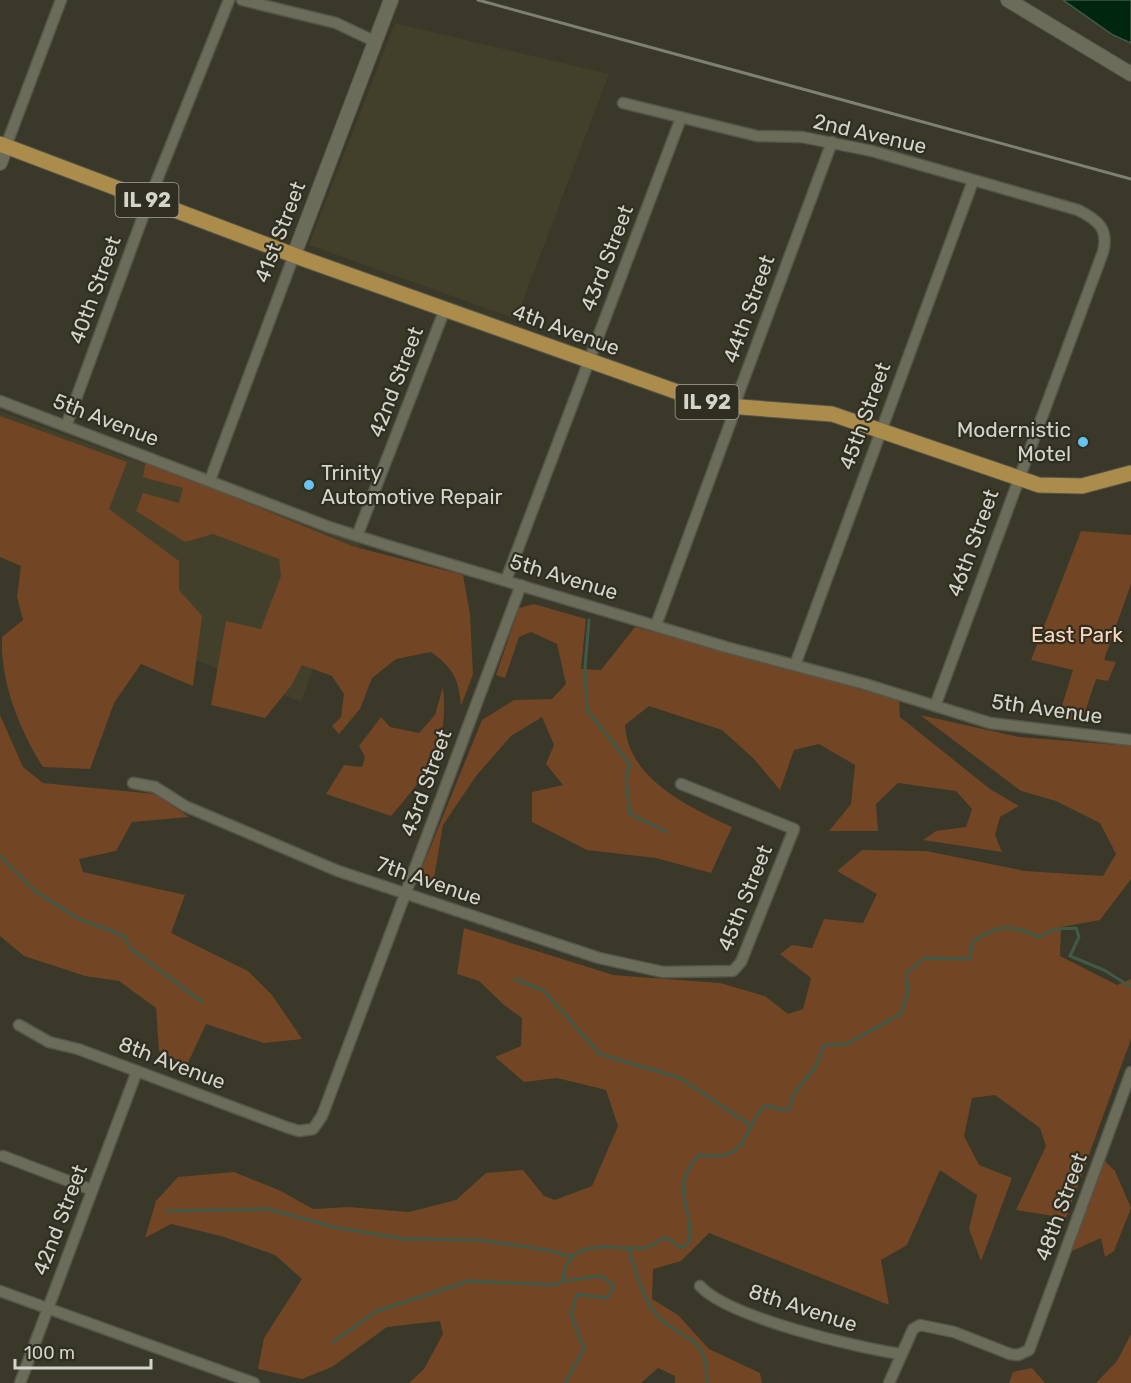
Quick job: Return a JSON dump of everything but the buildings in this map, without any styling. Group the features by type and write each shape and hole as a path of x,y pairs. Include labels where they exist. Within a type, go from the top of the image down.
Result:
{"main road":[{"name":"4th Avenue","path":"3,145 294,255 714,405 832,414 1017,479 1054,487 1099,482 1131,473"}],"street":[{"path":"0,163 3,145 61,0"},
{"name":"40th Street","path":"66,426 149,200 229,0"},
{"path":"242,0 336,23 376,42"},
{"name":"41st Street","path":"210,480 391,0"},
{"path":"1008,0 1131,74"},
{"name":"2nd Avenue","path":"623,103 757,136 832,142 1078,210 1102,226"},
{"name":"43rd Street","path":"506,580 681,118"},
{"name":"44th Street","path":"656,625 832,142"},
{"name":"45th Street","path":"795,665 973,181"},
{"name":"46th Street","path":"935,706 1017,479 1103,252 1107,239 1102,226"},
{"name":"42nd Street","path":"357,536 445,309"},
{"name":"5th Avenue","path":"0,401 357,536 1011,727 1131,740"},
{"name":"43rd Street","path":"314,1129 322,1116 521,585"},
{"name":"7th Avenue","path":"133,783 155,787 168,797 214,819 338,871 405,895 642,970 725,972"},
{"name":"45th Street","path":"681,784 794,829 741,962 737,968 725,972"},
{"name":"8th Avenue","path":"19,1025 50,1042 78,1049 286,1127 299,1131 314,1129"},
{"name":"42nd Street","path":"20,1383 137,1071"},
{"name":"48th Street","path":"901,1354 916,1326 926,1324 954,1332 1010,1354 1025,1353 1032,1343 1131,1072"},
{"path":"3,1156 93,1190"},
{"name":"8th Avenue","path":"700,1286 707,1294 728,1305 820,1337 901,1354"},
{"path":"0,1291 254,1383"},
{"path":"890,1383 901,1354"}],"shaded area":[{"path":"1063,0 1131,0 1131,43 1113,35"},
{"path":"395,23 609,74 516,319 309,245"},
{"path":"0,411 360,544 301,702 150,642 0,503"}],"green space":[{"path":"0,416 127,462 109,509 179,561 179,590 202,616 193,686 141,664 114,703 90,769 43,767 19,722 8,688 2,654 2,637 23,620 17,597 21,566 0,557"},
{"path":"146,461 352,546 463,575 470,614 473,674 461,706 459,688 454,675 445,663 431,652 396,659 372,678 360,709 339,734 332,726 341,717 344,694 332,676 302,665 291,686 265,718 211,705 226,621 261,629 281,576 279,559 213,534 185,542 136,511 143,493 179,503 183,488 143,477"},
{"name":"East Park","path":"1081,531 1131,535 1131,584 1104,660 1116,662 1108,681 1096,679 1082,721 1058,719 1073,670 1031,660"},
{"path":"534,604 586,619 581,669 601,670 635,627 899,700 900,717 990,789 1019,806 1000,817 995,835 1002,852 923,840 936,831 966,827 972,809 956,791 898,783 876,804 878,831 829,831 851,804 855,765 819,744 794,750 780,790 753,758 722,730 649,706 625,725 629,744 637,761 664,789 732,827 711,873 656,858 587,850 532,822 532,792 563,785 546,764 554,745 542,717 511,736 476,776 443,825 434,878 453,885 444,894 417,880 482,720 514,700 552,699 566,684 557,644 531,632 519,637 505,678 496,675 519,608"},
{"path":"443,687 443,727 433,758 416,786 391,816 326,794 344,765 362,767 365,757 359,746 381,717 390,727 419,733 435,715"},
{"path":"0,715 23,767 43,783 155,794 189,817 132,822 116,851 79,859 83,872 185,895 171,933 248,971 272,995 302,1039 264,1043 206,1024 187,1065 159,1051 156,1008 119,981 85,976 24,956 0,936"},
{"path":"920,715 1019,737 1131,746 1131,879 1100,920 1061,927 1060,956 1117,985 1131,979 1131,1039 1066,1218 1016,1210 1046,1146 1040,1128 995,1095 972,1098 964,1136 979,1165 1012,1178 981,1261 969,1229 977,1195 940,1170 907,1245 881,1260 889,1305 709,1233 681,1261 653,1269 652,1299 678,1315 709,1349 760,1373 762,1383 675,1383 675,1376 658,1368 641,1383 409,1383 424,1369 443,1334 440,1321 387,1327 332,1367 302,1379 258,1369 264,1338 302,1279 275,1255 221,1236 171,1224 145,1238 156,1201 178,1177 234,1172 281,1191 313,1209 349,1207 409,1212 456,1200 486,1173 523,1170 544,1196 555,1200 592,1186 618,1126 606,1090 557,1078 524,1082 495,1057 521,1046 522,1018 504,1005 479,981 457,974 464,928 613,975 720,983 765,996 788,1014 803,1009 811,978 780,954 792,945 812,948 824,919 863,923 877,894 837,871 862,850 926,851 1025,871 1103,876 1116,854 1100,823 1056,801 1021,791"},
{"path":"1104,1160 1115,1171 1131,1208 1114,1251 1105,1257 1101,1238 1072,1251"},
{"path":"1131,1334 1131,1383 1096,1383 1117,1361"},
{"path":"1032,1368 1045,1383 1009,1383 1013,1372"}],"waterway":[{"path":"589,620 585,667 587,710 630,764 626,778 630,814 667,832"},
{"path":"0,856 35,891 77,918 124,936 130,948 202,1002"},
{"path":"565,1383 584,1349 571,1314 577,1294 607,1298 614,1285 601,1276 563,1281 566,1266 573,1256 583,1250 594,1248 644,1248 665,1237 682,1248 689,1242 690,1230 683,1188 690,1167 699,1155 717,1156 729,1154 737,1149 766,1105 781,1110 790,1109 793,1095 816,1066 824,1045 847,1044 902,1013 908,991 906,974 924,958 969,959 973,941 998,929 1012,928 1039,937 1055,929 1076,928 1079,937 1070,956 1104,970 1131,987"},
{"path":"515,979 544,991 600,1054 680,1078 752,1126"},
{"path":"167,1211 268,1209 334,1227 405,1239 480,1240 547,1250 573,1257"},
{"path":"628,1248 642,1290 650,1306 664,1322 697,1345 706,1366 707,1383"},
{"path":"333,1342 377,1311 469,1281 555,1285 563,1281"}],"railway":[{"path":"478,0 1131,179"}],"place":[{"name":"Modernistic Motel","path":"1083,442"},
{"name":"Trinity Automotive Repair","path":"309,485"}]}
